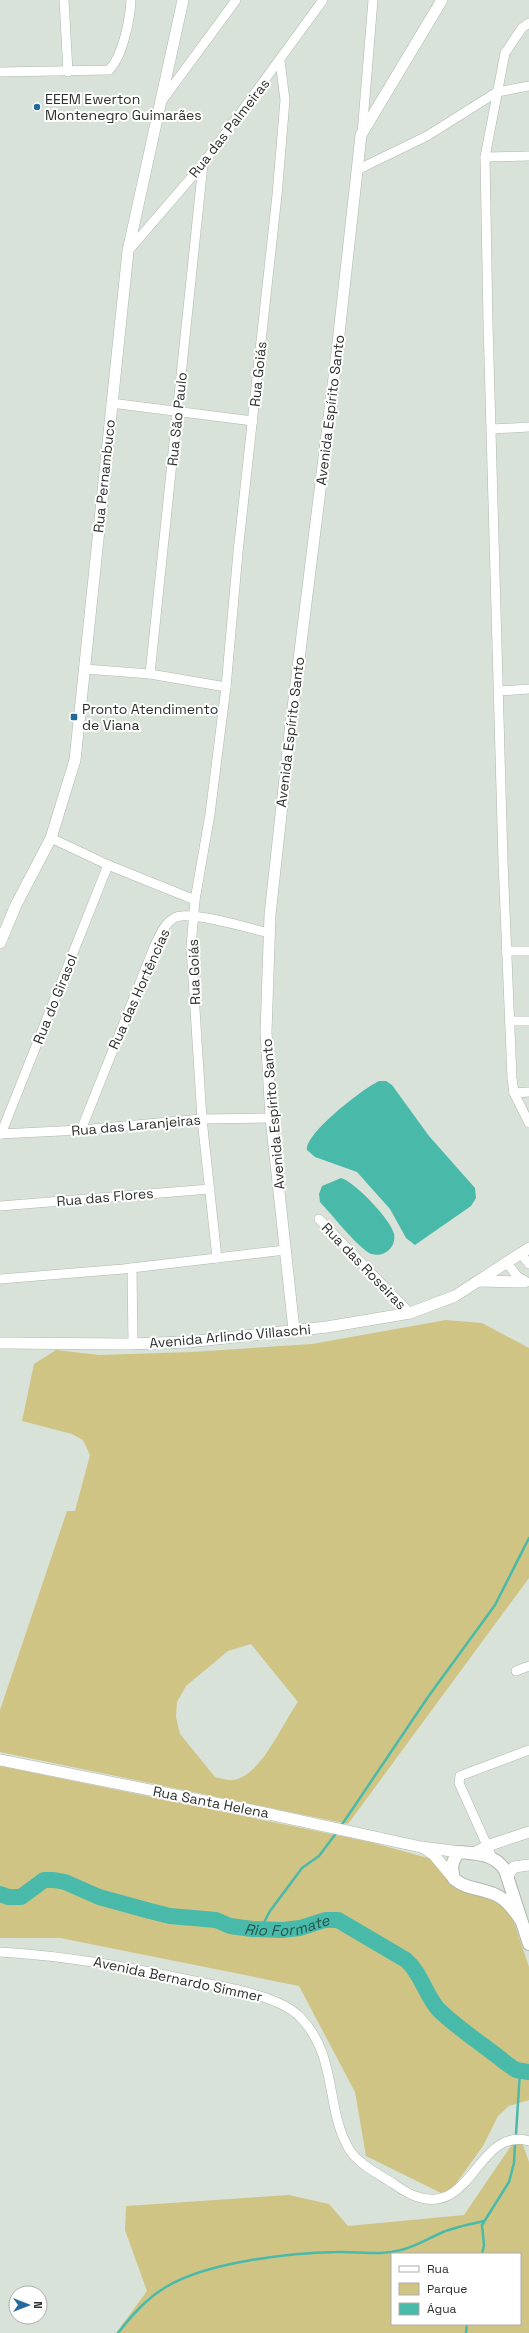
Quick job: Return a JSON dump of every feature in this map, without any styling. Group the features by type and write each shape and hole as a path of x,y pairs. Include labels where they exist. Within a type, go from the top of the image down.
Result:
{"main road":[{"name":"Rua Santa Helena","path":"460,1852 474,1853 494,1858"},
{"path":"454,1879 452,1864 460,1852"},
{"path":"494,1858 502,1864 507,1876 529,1944"},
{"path":"507,1876 500,1885 489,1892 510,1905 521,1920"},
{"name":"Rua Santa Helena","path":"454,1879 464,1887 489,1892"}],"street":[{"path":"64,0 68,72"},
{"path":"0,72 68,72 110,70 118,56 130,12 131,0"},
{"name":"Rua Pernambuco","path":"0,943 16,905 50,838 75,760 128,251 183,0"},
{"path":"160,104 236,0"},
{"name":"Rua das Palmeiras","path":"128,251 203,164 280,61 323,0"},
{"name":"Avenida Espírito Santo","path":"294,1330 271,1118 266,1032 269,933 290,732 336,362 361,135 373,0"},
{"name":"Avenida Espírito Santo","path":"361,135 442,0"},
{"path":"529,23 512,40 505,53 485,157 488,324 506,951 514,1092 529,1123"},
{"name":"Rua Goiás","path":"217,1258 202,1118 191,947 195,900 210,814 226,687 238,552 253,421 285,100 280,61"},
{"path":"357,170 427,136 497,92 529,86"},
{"path":"485,157 529,156"},
{"name":"Rua São Paulo","path":"150,674 203,164"},
{"path":"112,403 178,410 253,421"},
{"path":"492,429 529,427"},
{"path":"85,669 150,674 226,687"},
{"path":"499,691 529,689"},
{"path":"50,838 108,865 195,900"},
{"name":"Rua do Girasol","path":"1,1134 108,865"},
{"name":"Rua das Hortências","path":"81,1130 152,953 165,925 176,916 194,915 269,933"},
{"path":"506,951 529,951"},
{"path":"510,1021 529,1021"},
{"path":"514,1092 529,1092"},
{"name":"Rua das Laranjeiras","path":"1,1134 81,1130 202,1118 271,1118"},
{"name":"Rua das Flores","path":"0,1206 210,1189"},
{"name":"Rua das Roseiras","path":"318,1219 410,1313"},
{"path":"0,1279 132,1268 285,1250"},
{"path":"525,1251 529,1264"},
{"name":"Avenida Arlindo Villaschi","path":"0,1342 133,1344 188,1342 327,1327 410,1313 455,1296 525,1251"},
{"path":"507,1263 526,1282"},
{"path":"132,1268 133,1344"},
{"path":"478,1281 526,1282"},
{"path":"516,1671 529,1666"},
{"path":"494,1858 487,1846 459,1783 460,1776 529,1750"},
{"name":"Rua Santa Helena","path":"0,1760 346,1830 421,1847 460,1852"},
{"path":"474,1853 487,1846 529,1832"},
{"name":"Rua Santa Helena","path":"421,1847 434,1855 454,1879"},
{"path":"507,1876 514,1867 529,1865"},
{"name":"Avenida Bernardo Simmer","path":"0,1952 99,1961 272,1999 300,2016 319,2040 340,2128 350,2150 363,2164 415,2196 433,2199 452,2195 466,2183 486,2155 511,2139 529,2141"}],"green space":[{"path":"446,1320 482,1323 529,1348 529,1578 348,1824 0,1752 0,1710 67,1511 75,1511 90,1455 83,1440 72,1434 22,1421 34,1364 56,1350 99,1355 192,1352 312,1344","holes":["251,1644 298,1702 262,1759 253,1769 243,1776 233,1780 215,1777 180,1734 176,1717 177,1702 186,1686 228,1651"]},
{"path":"0,1766 370,1842 435,1860 447,1876 491,1894 510,1910 529,1967 529,2100 509,2106 498,2116 483,2146 447,2196 366,2156 355,2092 299,1986 60,1938 0,1938"},
{"path":"519,2134 529,2162 529,2333 116,2333 147,2291 125,2230 126,2206 289,2195 329,2204 348,2226 464,2215"}],"water":[{"path":"379,1081 386,1081 392,1085 429,1136 475,1188 476,1198 471,1206 415,1245 406,1238 390,1209 357,1172 315,1157 307,1150 309,1142 315,1133 325,1123 349,1101"},
{"path":"341,1178 354,1186 372,1202 392,1228 394,1234 393,1245 386,1252 376,1255 366,1251 320,1202 319,1194 322,1186"}],"waterway":[{"path":"341,1826 428,1697 495,1605 529,1538"},
{"path":"260,1930 270,1911 302,1868 319,1856 337,1832"},
{"name":"Rio Formate","path":"0,1894 8,1897 21,1897 44,1880 54,1880 65,1882 99,1897 150,1911 170,1916 216,1920 230,1926 252,1929 282,1930 300,1928 325,1920 338,1920 406,1960 416,1971 438,2009 516,2070 529,2072"},
{"path":"516,2134 520,2071"},
{"path":"482,2253 484,2245 482,2225 509,2182 514,2163 515,2144"},
{"path":"118,2333 152,2297 166,2287 183,2278 203,2271 249,2260 296,2254 393,2252 412,2247 448,2230 484,2221"},
{"path":"466,2333 467,2325"}],"place":[{"name":"EEEM Ewerton Montenegro Guimarães","path":"37,107"},
{"name":"Pronto Atendimento de Viana","path":"74,717"}]}
